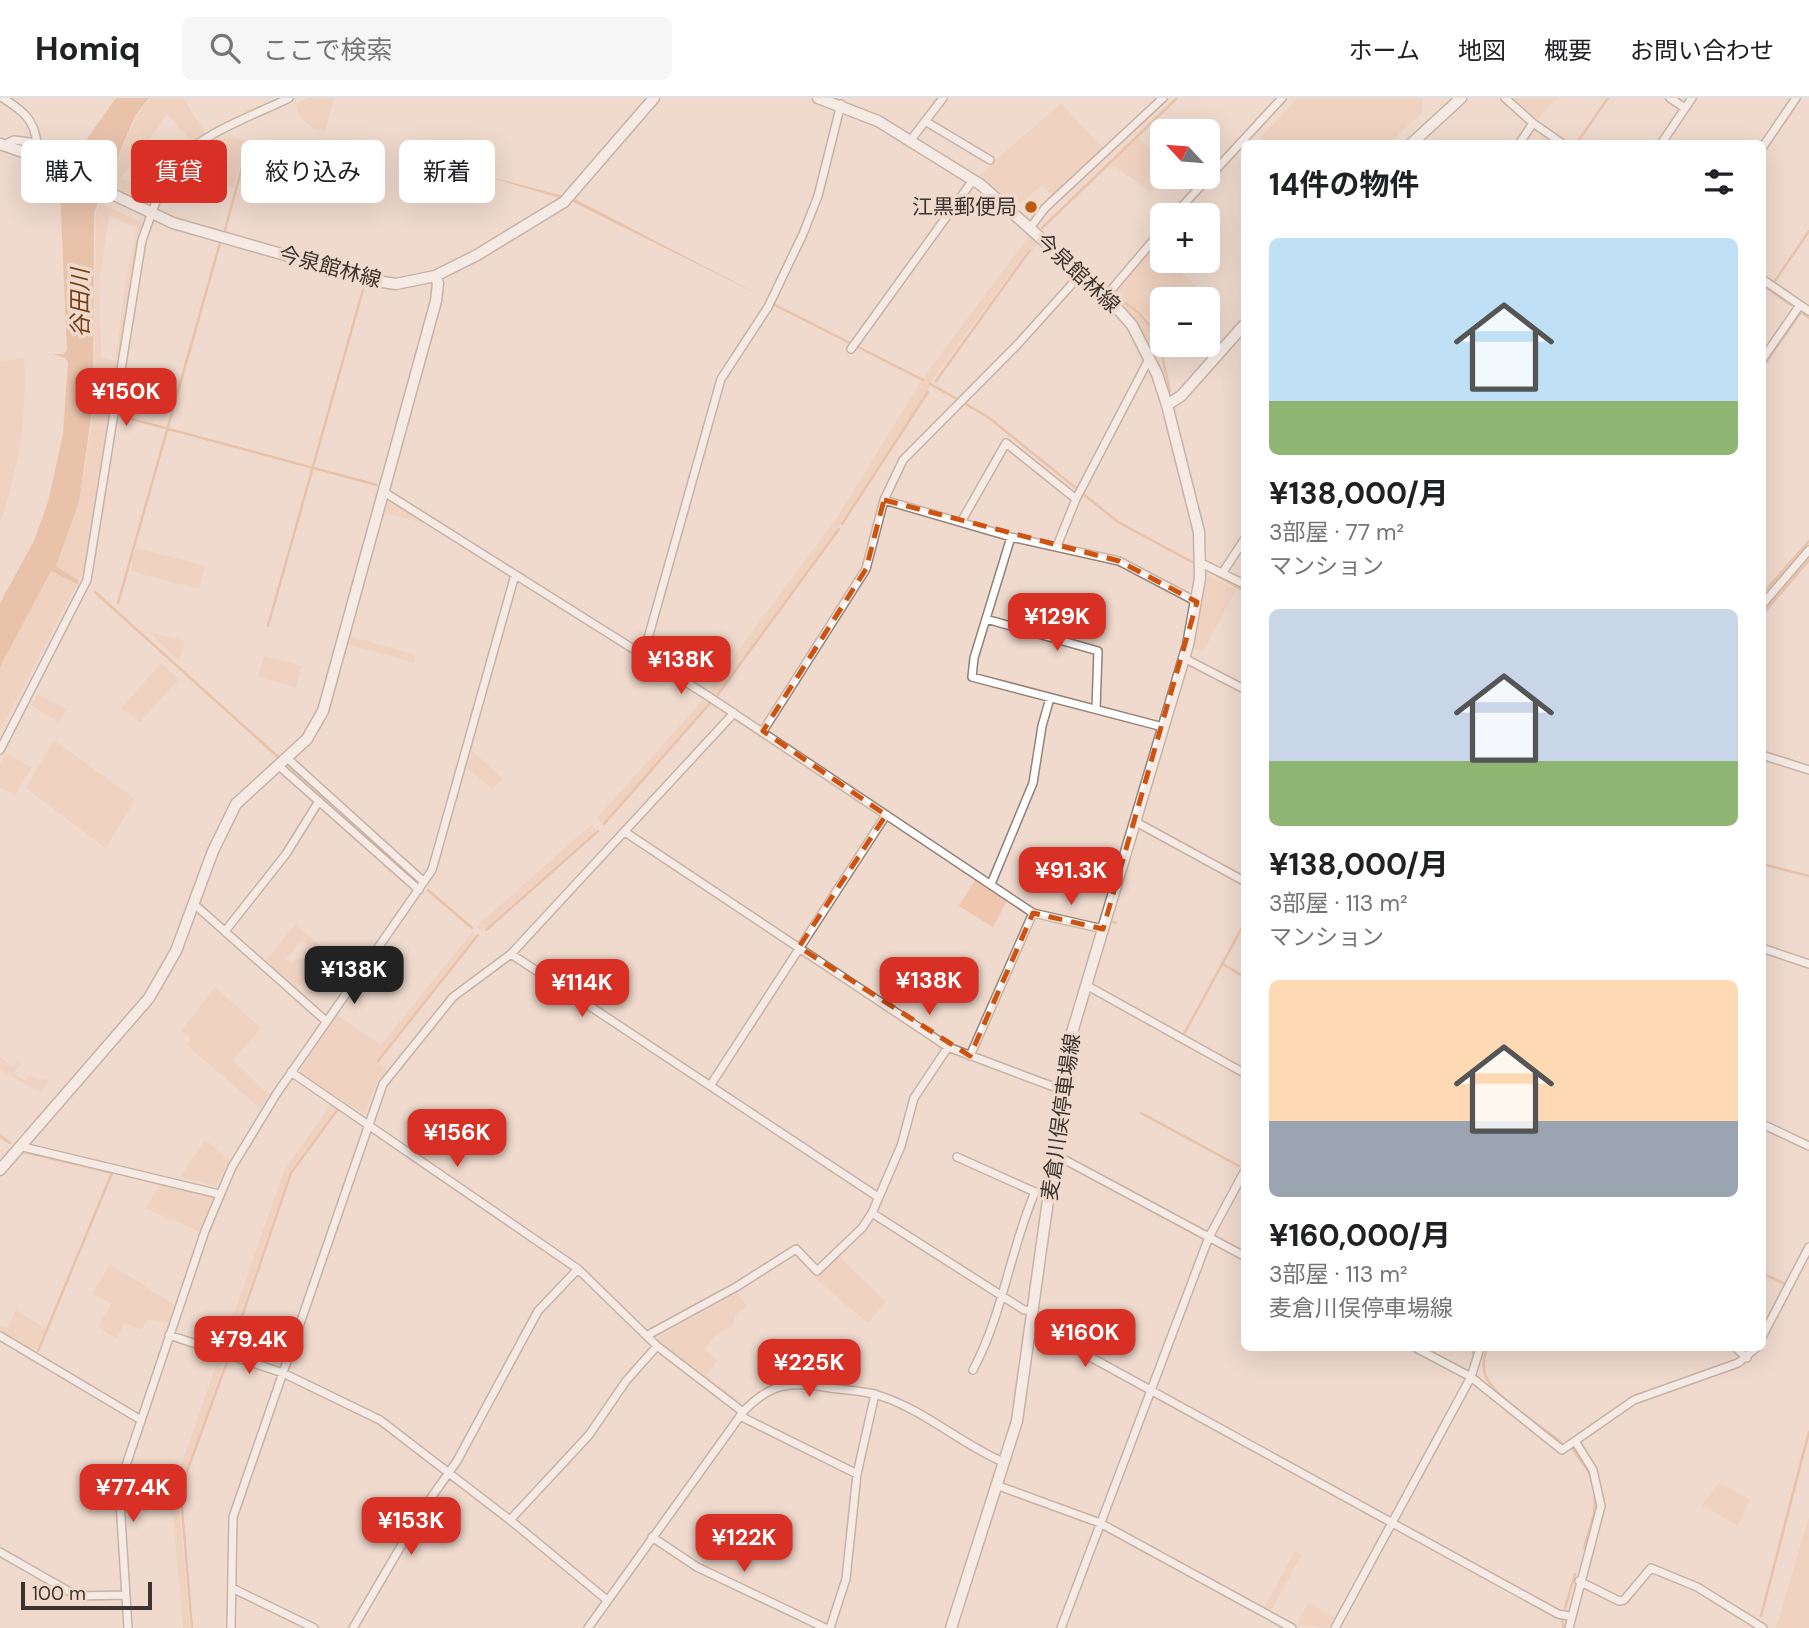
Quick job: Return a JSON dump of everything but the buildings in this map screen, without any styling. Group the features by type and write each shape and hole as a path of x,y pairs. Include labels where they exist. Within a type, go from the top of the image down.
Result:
{"main road":[{"name":"今泉館林線","path":"2,145 150,214 376,281 396,284 435,276 477,255 564,202 654,98"},
{"name":"今泉館林線","path":"818,98 841,104 910,141 973,180 1030,228 1106,296 1132,326 1149,359 1167,405"},
{"path":"1415,140 1455,100"},
{"path":"0,1170 149,998 176,951 213,851 236,804 250,788 307,739 323,711 436,301 438,283 435,276"},
{"path":"1167,405 1181,396 1241,329"},
{"name":"麦倉川俣停車場線","path":"951,1628 1017,1421 1067,1054 1184,658 1197,602 1200,563 1195,514 1167,405"}],"street":[{"path":"2,145 14,140 37,143 35,127 25,112 4,98"},
{"path":"0,750 87,580 142,240 150,214 182,157 224,130 289,98"},
{"path":"910,141 943,98"},
{"path":"1030,228 1045,208 1163,98"},
{"path":"1243,140 1282,98"},
{"path":"1505,98 1557,140"},
{"path":"1670,98 1685,107"},
{"path":"1664,140 1692,98"},
{"path":"1766,142 1796,98"},
{"path":"643,656 721,379 768,307 803,234 818,196 841,104"},
{"path":"925,121 990,160"},
{"path":"1522,140 1533,123"},
{"path":"1185,203 1241,142"},
{"path":"851,349 973,180"},
{"path":"1106,296 1150,244"},
{"path":"762,731 868,566 891,481 910,452 1019,343 1081,274"},
{"path":"1766,282 1809,311"},
{"path":"1766,354 1800,305"},
{"path":"1057,546 1076,499 1136,378 1149,359"},
{"path":"961,522 1006,443 1076,499"},
{"path":"384,492 762,731 1033,913 1103,929"},
{"path":"884,500 1011,537 1119,561 1197,602"},
{"path":"1011,537 974,658 972,677 1163,727"},
{"path":"1223,572 1241,545"},
{"path":"1766,594 1809,550"},
{"path":"1200,563 1241,582"},
{"path":"128,1628 117,1496 169,1335 219,1194 235,1161 290,1072 425,882 436,861 515,575"},
{"path":"986,619 1098,651 1096,709"},
{"path":"1184,658 1241,687"},
{"path":"991,884 1033,783 1042,726 1050,698"},
{"path":"231,1628 233,1517 383,1084 453,997 511,954 734,713"},
{"path":"1766,756 1809,770"},
{"path":"283,762 425,882"},
{"path":"283,762 318,801 419,890"},
{"path":"226,930 286,854 318,801"},
{"path":"709,1086 886,815"},
{"path":"1136,822 1241,878"},
{"path":"625,832 948,1047 1062,1090"},
{"path":"194,904 326,1021"},
{"path":"970,1056 1033,913"},
{"path":"1766,949 1809,964"},
{"path":"511,954 878,1197"},
{"path":"1086,985 1241,1071"},
{"path":"648,1335 736,1287 796,1249 817,1271 862,1228 872,1213 901,1146 914,1098 948,1047"},
{"path":"290,1072 578,1269 657,1346 741,1414 857,1474"},
{"path":"1766,1126 1809,1146"},
{"path":"19,1146 219,1194"},
{"path":"1054,1154 1241,1254"},
{"path":"957,1157 1035,1192 1049,1194"},
{"path":"1061,1628 1209,1237 1241,1178"},
{"path":"973,1370 990,1340 1025,1215 1035,1192"},
{"path":"872,1213 1024,1310 1034,1311"},
{"path":"1766,1329 1809,1247"},
{"path":"353,1628 421,1512 449,1473 538,1311 578,1269"},
{"path":"1032,1325 1558,1615 1570,1616"},
{"path":"169,1335 283,1373 380,1420 510,1520 607,1600"},
{"path":"0,1336 141,1420"},
{"path":"510,1520 589,1435 626,1381 657,1346"},
{"path":"1422,1351 1471,1377 1562,1450 1634,1400 1747,1358 1753,1351"},
{"path":"1335,1628 1471,1377 1479,1351"},
{"path":"1739,1351 1747,1358"},
{"path":"588,1628 741,1414 765,1391 798,1383 875,1394 935,1423 1003,1462"},
{"path":"652,1537 696,1567 827,1628 850,1562 857,1474 875,1394"},
{"path":"1569,1628 1579,1581 1601,1506 1593,1470 1575,1441"},
{"path":"996,1485 1100,1523 1292,1628"},
{"path":"0,1552 77,1596 125,1595"},
{"path":"1579,1581 1619,1601 1624,1600 1651,1568 1697,1587 1763,1628"},
{"path":"232,1588 314,1628"}],"highlighted area":[{"path":"884,500 1119,561 1197,602 1103,929 1033,913 970,1056 799,947 886,815 763,731 866,569"}],"shaded area":[{"path":"150,98 183,98 205,133 190,140 167,114 148,140 131,140 131,164 121,178 131,183 131,197 117,190 117,160 136,117"},
{"path":"308,98 334,98 325,131 309,125 299,114 296,103"},
{"path":"1298,98 1422,98 1422,113 1392,140 1263,140 1262,136"},
{"path":"1512,98 1558,98 1538,119"},
{"path":"1061,103 1103,149 1053,196 1042,185 1016,207 979,175"},
{"path":"229,137 242,140 241,163 234,188 227,186 227,140 223,140"},
{"path":"1138,138 1150,150 1151,192 1110,163"},
{"path":"100,203 146,224 91,556 79,581 56,566 79,502 94,411 98,411 94,402 96,213","holes":["109,216 138,228 128,267 115,361 101,358 100,277"]},
{"path":"1029,236 1038,243 1033,250 1029,248 935,376 820,555 715,696 708,691 838,516 923,378"},
{"path":"1150,249 1150,273 1182,273 1196,285 1150,287 1150,321 1116,296 1150,328 1150,349 1137,324 1113,295"},
{"path":"1154,357 1159,357 1161,371"},
{"path":"24,358 20,442 0,523 0,361"},
{"path":"126,392 145,397 140,419 123,415"},
{"path":"392,501 428,524 384,513 387,502"},
{"path":"136,548 205,566 199,589 130,571"},
{"path":"51,571 77,584 0,731 0,667"},
{"path":"1208,575 1236,590 1203,652 1194,648"},
{"path":"149,632 185,641 179,661"},
{"path":"350,636 416,655 414,663 348,644"},
{"path":"264,656 302,666 296,687 258,677"},
{"path":"161,663 179,679 140,722 121,709"},
{"path":"38,694 67,709 59,722 31,705"},
{"path":"703,700 709,703 603,823 597,818"},
{"path":"54,740 135,799 106,848 26,788"},
{"path":"472,751 503,779 492,789 467,767"},
{"path":"6,753 32,767 15,795 0,787 0,765"},
{"path":"591,825 596,830 482,931 476,927"},
{"path":"976,879 1007,901 993,927 959,906"},
{"path":"295,925 326,950 316,956 303,954 307,944 301,941 286,959 292,964 296,958 313,960 305,980 296,989 266,960"},
{"path":"473,931 476,937 376,1061 389,1071 378,1080 364,1114 299,1072 337,1015 381,1045"},
{"path":"215,987 261,1028 233,1060 269,1095 260,1108 187,1045 191,1038 181,1031"},
{"path":"0,1057 13,1066 18,1061 20,1064 14,1074 25,1080 30,1075 40,1080 49,1079 42,1092 0,1070"},
{"path":"332,1104 337,1108 290,1171 229,1347 223,1345 285,1168"},
{"path":"205,1140 230,1160 215,1186 180,1177"},
{"path":"160,1185 213,1197 199,1232 146,1208"},
{"path":"839,1256 886,1302 868,1323 815,1278"},
{"path":"110,1264 175,1305 169,1323 148,1319 142,1330 125,1323 116,1338 98,1327 112,1303 92,1294"},
{"path":"737,1293 747,1306 735,1315 733,1326 714,1337 704,1349 717,1360 707,1376 738,1400 735,1404 668,1351 657,1338"},
{"path":"16,1310 46,1329 35,1351 0,1331 0,1325 8,1328"},
{"path":"219,1357 225,1358 181,1490 179,1508 190,1628 183,1628 172,1501 176,1480"},
{"path":"1719,1483 1750,1499 1738,1526 1702,1505"},
{"path":"1809,1517 1809,1628 1776,1628"},
{"path":"1295,1551 1302,1554 1271,1611 1264,1608"},
{"path":"1308,1603 1334,1617 1328,1628 1297,1625"}],"water":[{"path":"116,98 149,98 135,116 117,159 117,140 86,140"},
{"path":"495,178 575,199 765,298 573,202"},
{"name":"谷田川","path":"61,203 98,203 94,213 93,403 97,410 92,410 79,502 56,566 79,581 77,584 51,571 0,667 0,603 34,541 48,502 63,434 68,362 65,358 52,354 64,354 67,350"}],"waterway":[{"path":"1042,228 1177,98"},
{"path":"1579,140 1608,98"},
{"path":"1766,148 1793,110"},
{"path":"225,230 241,171"},
{"path":"1775,281 1809,231"},
{"path":"118,603 220,243"},
{"path":"936,381 1030,250"},
{"path":"268,626 364,286"},
{"path":"1766,288 1791,305"},
{"path":"1116,296 1139,313 1157,334 1170,391"},
{"path":"775,305 923,380"},
{"path":"1766,362 1801,312 1809,318"},
{"path":"930,384 959,400"},
{"path":"842,524 928,392"},
{"path":"964,403 988,417 1118,522 1194,563"},
{"path":"124,417 377,485"},
{"path":"716,697 839,529"},
{"path":"1766,590 1809,541"},
{"path":"1766,610 1809,560"},
{"path":"1210,572 1241,589"},
{"path":"95,592 277,756"},
{"path":"604,824 712,701"},
{"path":"289,766 385,852"},
{"path":"486,930 598,831"},
{"path":"1766,865 1809,876"},
{"path":"428,890 472,928"},
{"path":"1184,1034 1241,930"},
{"path":"378,1061 478,935"},
{"path":"1223,964 1241,975"},
{"path":"231,1349 291,1173 338,1109"},
{"path":"1141,1113 1239,1166"},
{"path":"0,1136 10,1143"},
{"path":"24,1152 112,1173 38,1351"},
{"path":"120,1174 213,1197"},
{"path":"1766,1275 1785,1284"},
{"path":"1486,1351 1485,1374 1497,1392 1562,1443"},
{"path":"192,1628 181,1496 185,1477 228,1359"},
{"path":"1761,1616 1809,1432"},
{"path":"1573,1450 1589,1472 1593,1487"},
{"path":"1584,1548 1594,1514 1595,1493"},
{"path":"1565,1608 1575,1574"},
{"path":"1562,1620 1563,1628"}],"place":[{"name":"江黒郵便局","path":"1031,207"}]}
